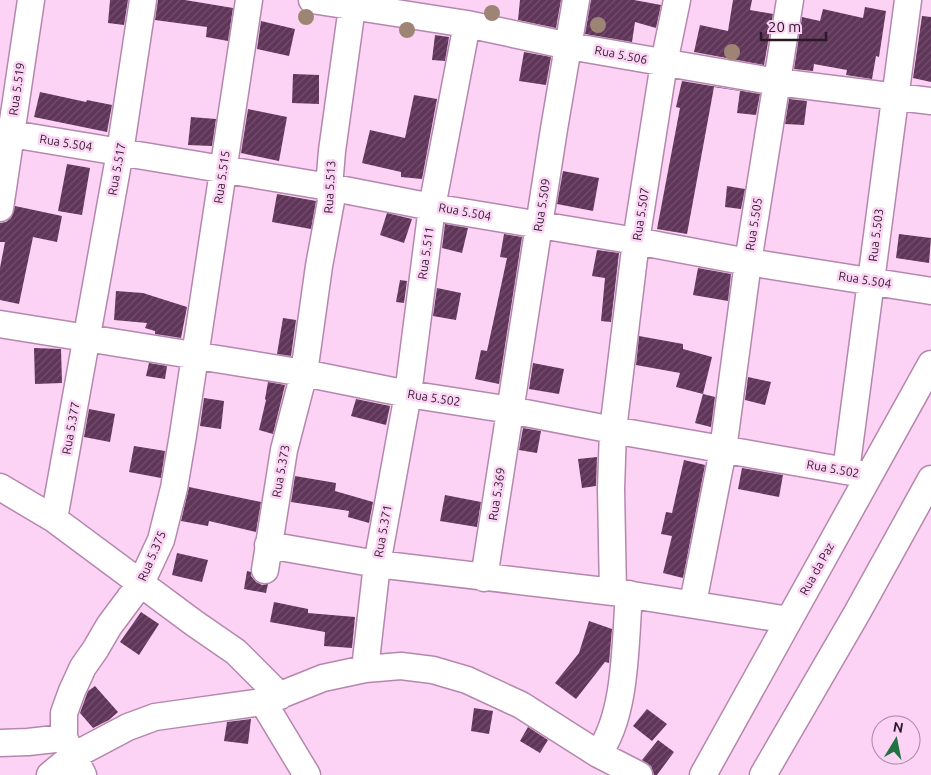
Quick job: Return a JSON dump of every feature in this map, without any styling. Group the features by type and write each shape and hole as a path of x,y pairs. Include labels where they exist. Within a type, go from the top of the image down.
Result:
{"street":[{"name":"Rua 5.519","path":"0,208 5,133 31,0"},
{"name":"Rua 5.517","path":"87,338 120,152 143,0"},
{"name":"Rua 5.515","path":"196,355 249,0"},
{"name":"Rua 5.506","path":"312,0 464,16 569,46 664,64 777,82 931,101"},
{"name":"Rua 5.509","path":"510,410 576,0"},
{"name":"Rua 5.507","path":"598,754 612,731 622,680 621,593 611,489 613,430 636,241 664,64 677,0"},
{"name":"Rua 5.505","path":"693,603 723,450 748,262 790,0"},
{"name":"Rua 5.503","path":"857,473 871,280 908,0"},
{"name":"Rua 5.513","path":"304,373 319,266 332,200 329,187 332,151 352,3"},
{"name":"Rua 5.511","path":"408,394 432,207 464,16"},
{"name":"Rua 5.504","path":"5,133 223,168 432,207 748,262 931,291"},
{"name":"Rua 5.502","path":"0,324 304,373 408,394 510,410 857,473"},
{"name":"Rua 5.377","path":"54,519 87,338"},
{"name":"Rua 5.375","path":"73,756 64,713 83,667 109,626 141,583 161,540 174,488 196,355"},
{"name":"Rua da Paz","path":"703,775 789,620 857,473 931,364"},
{"name":"Rua 5.373","path":"304,373 284,450 267,558 377,564"},
{"name":"Rua 5.371","path":"365,668 377,564 408,394"},
{"name":"Rua 5.369","path":"484,578 510,410"},
{"path":"764,775 931,479"},
{"path":"0,487 54,519 236,652 271,699 306,775"},
{"path":"377,564 621,593 693,603 789,620"},
{"path":"50,775 73,756 128,726 155,716 271,699 323,678 365,668 401,666 434,670 467,680 521,705 598,754 639,775"},
{"path":"0,743 28,742 73,756"}],"building":[{"path":"110,0 128,0 124,25 108,23"},
{"path":"158,0 185,0 233,8 228,41 206,37 207,27 155,20"},
{"path":"520,0 561,0 556,28 518,20"},
{"path":"591,0 634,0 661,5 656,28 635,22 632,42 585,34"},
{"path":"733,0 752,0 750,10 773,14 764,65 694,52 700,25 728,31"},
{"path":"865,7 886,11 879,57 876,56 872,79 846,75 847,70 814,64 813,71 794,69 802,17 820,21 823,9 863,18"},
{"path":"922,16 931,17 931,82 913,78"},
{"path":"261,21 295,29 289,56 257,49"},
{"path":"435,35 449,37 445,61 432,60"},
{"path":"524,52 551,57 546,85 519,81"},
{"path":"293,74 319,75 319,104 292,103"},
{"path":"682,81 760,94 756,115 737,113 740,91 714,87 687,234 657,229 680,108 676,107"},
{"path":"40,92 86,102 87,100 112,105 107,132 34,117"},
{"path":"414,95 437,99 422,179 401,177 401,172 362,163 370,130 405,138"},
{"path":"789,99 807,101 804,125 785,124"},
{"path":"248,109 287,117 279,161 241,153"},
{"path":"191,117 216,119 212,146 188,145"},
{"path":"67,164 90,168 82,215 58,211"},
{"path":"563,171 599,178 593,211 557,204"},
{"path":"727,186 745,189 741,209 725,207"},
{"path":"277,194 316,201 311,229 272,222"},
{"path":"15,206 62,216 57,242 33,237 19,304 0,300 0,268 5,242 0,242 0,223 6,222 11,218"},
{"path":"387,213 412,219 404,243 380,235"},
{"path":"445,224 468,228 462,253 442,248"},
{"path":"504,234 522,237 499,384 475,379 481,350 487,351 507,258 500,257"},
{"path":"899,234 931,238 929,263 896,258"},
{"path":"597,250 619,253 611,322 601,321 605,278 592,276"},
{"path":"698,268 731,274 728,301 693,295"},
{"path":"400,280 407,281 404,303 396,302"},
{"path":"437,288 461,293 456,320 433,316"},
{"path":"116,291 143,293 187,307 181,338 155,334 155,331 145,328 147,323 114,320"},
{"path":"283,318 296,320 291,356 277,354"},
{"path":"639,336 683,344 683,349 712,357 703,394 676,387 680,373 636,365"},
{"path":"34,348 61,349 62,383 35,384"},
{"path":"149,363 167,366 165,379 146,376"},
{"path":"533,363 564,369 559,394 529,389"},
{"path":"748,377 771,382 765,405 745,400"},
{"path":"268,382 285,385 273,434 259,430"},
{"path":"703,394 715,397 711,427 695,423"},
{"path":"204,398 224,401 221,429 200,426"},
{"path":"356,399 390,406 386,425 351,416"},
{"path":"89,409 115,414 110,442 84,437"},
{"path":"523,428 541,431 537,453 519,450"},
{"path":"134,446 165,451 161,478 129,472"},
{"path":"597,457 596,486 582,488 578,459"},
{"path":"684,460 705,465 683,578 663,573 672,536 661,534 666,512 672,513"},
{"path":"742,468 783,475 779,497 738,489"},
{"path":"295,476 336,483 335,491 373,502 369,523 348,517 349,511 291,502"},
{"path":"189,487 261,502 256,532 209,521 208,526 181,521"},
{"path":"445,495 481,502 477,527 440,521"},
{"path":"177,553 208,560 202,582 172,575"},
{"path":"247,571 251,572 251,576 256,582 262,585 268,584 266,593 244,589"},
{"path":"274,602 308,609 308,613 355,617 352,648 324,646 325,632 270,622"},
{"path":"141,612 159,624 139,655 120,642"},
{"path":"589,621 612,629 609,663 605,662 576,699 555,683 579,653"},
{"path":"95,686 118,712 109,720 93,728 80,713 88,691"},
{"path":"474,708 493,711 489,734 471,731"},
{"path":"647,709 667,724 652,741 633,726"},
{"path":"251,719 248,744 224,741 227,722"},
{"path":"528,727 548,740 540,753 520,741"},
{"path":"658,740 674,752 657,775 654,775 651,766 642,760"}]}
